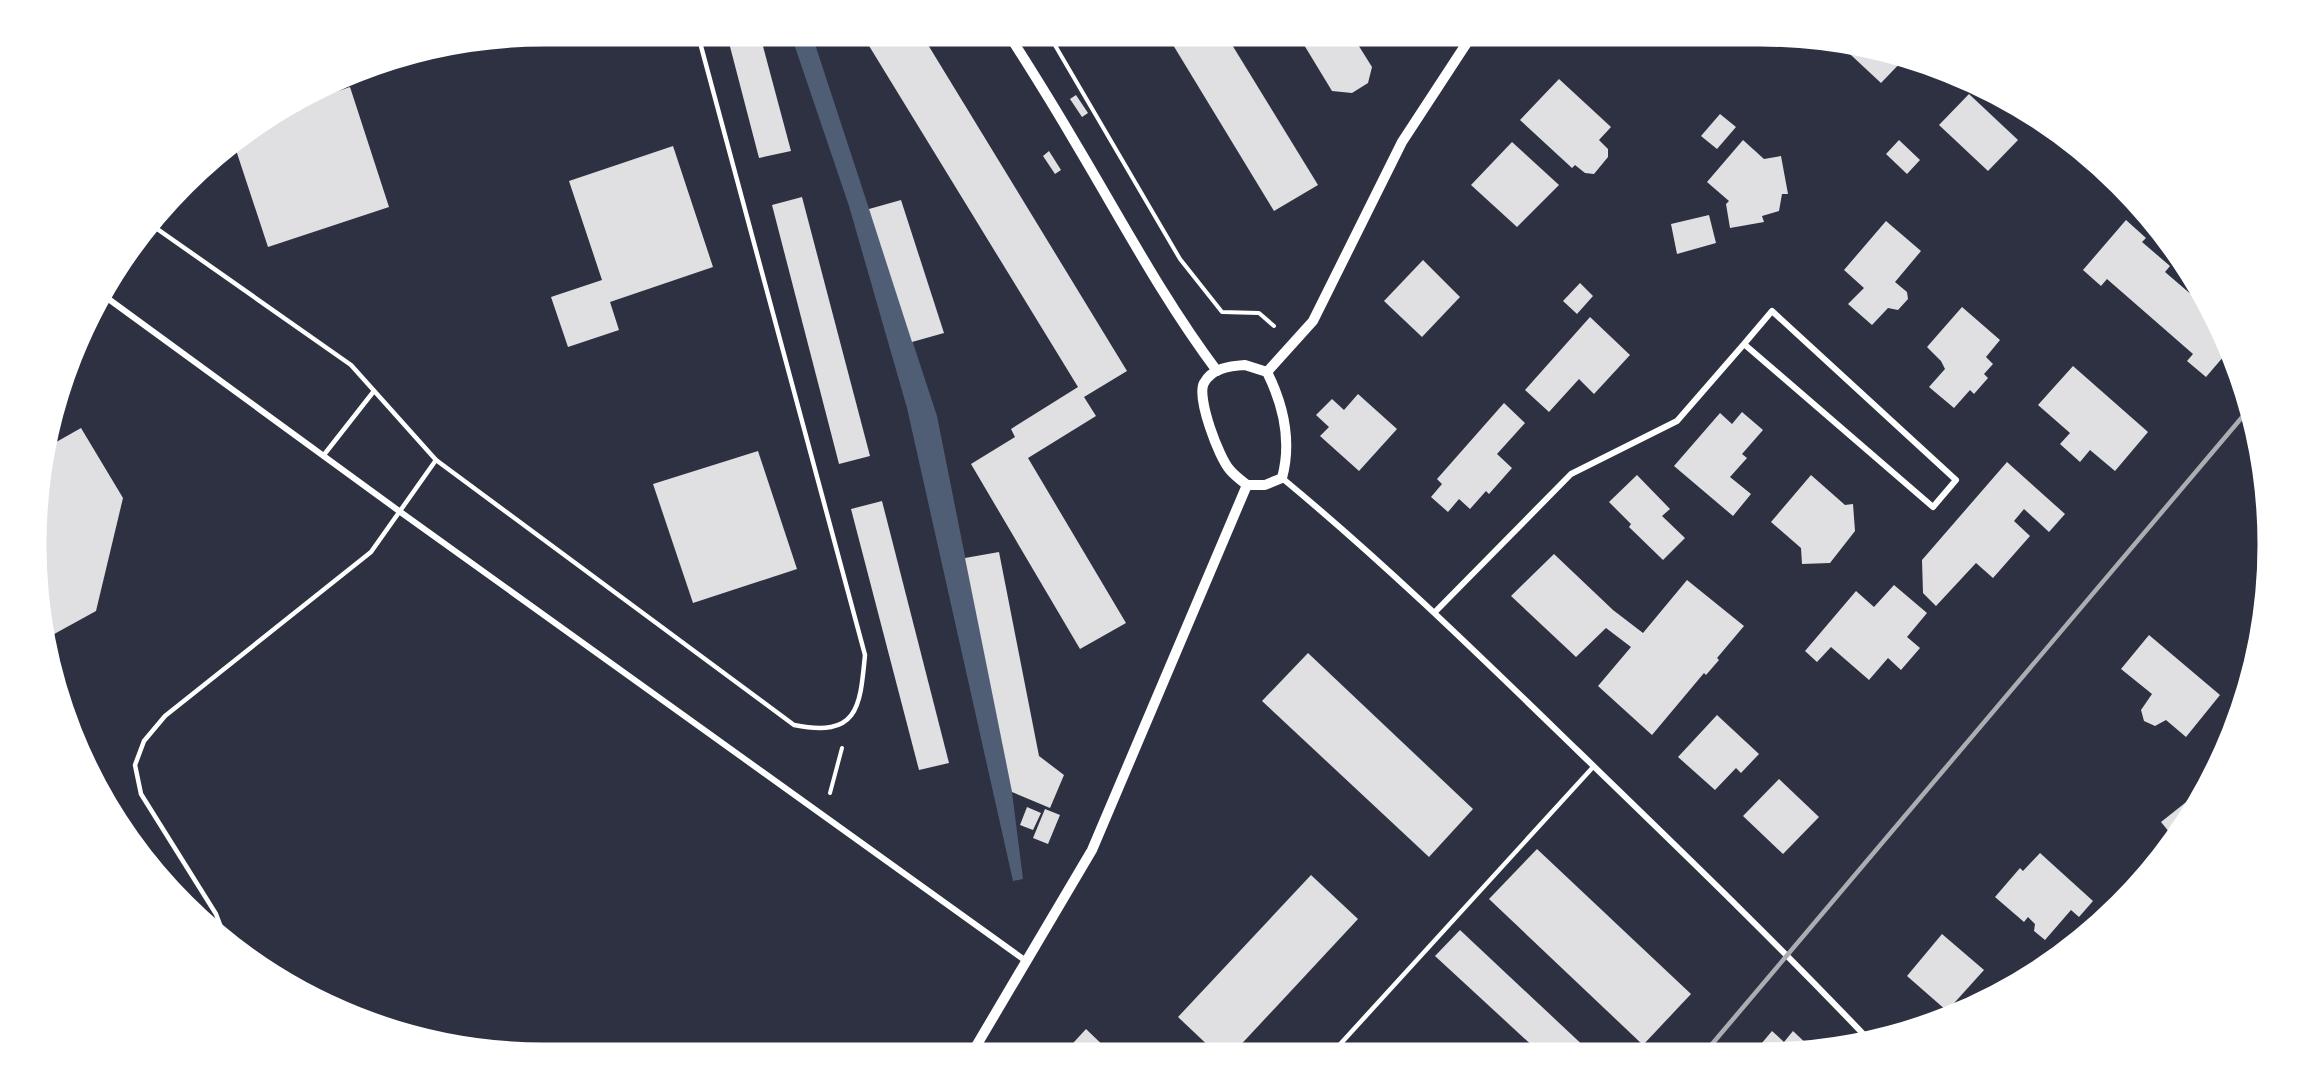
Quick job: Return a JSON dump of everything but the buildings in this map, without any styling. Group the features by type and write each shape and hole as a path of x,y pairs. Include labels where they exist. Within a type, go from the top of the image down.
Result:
{"street":[{"path":"1016,45 1077,146 1127,236 1192,338 1217,371"},
{"path":"1267,372 1313,321 1402,142 1465,45"},
{"path":"110,300 1026,962"},
{"path":"1435,612 1571,474 1677,421 1772,311 1956,480 1933,507 1744,344"},
{"path":"1245,364 1267,372 1279,397 1285,424 1287,460 1282,478 1265,485 1247,485 1223,460 1201,399 1204,383 1225,366 1245,364"},
{"path":"1282,478 1355,538 1435,612 1788,955 1862,1033"},
{"path":"977,1044 1092,850 1247,485"}],"lane":[{"path":"157,229 351,365 436,460 794,725 820,730 849,720 860,700 865,655 701,45"},
{"path":"323,456 374,391"},
{"path":"220,924 216,914 141,794 135,765 144,741 165,716 371,552 436,460"},
{"path":"1340,1044 1594,766"}],"path":[{"path":"1055,45 1180,260 1202,290 1222,312 1259,313 1272,324 1288,350"},
{"path":"824,817 849,720"}],"water":[{"path":"794,45 815,45 937,416 1012,792 1023,879 1013,881 907,408 849,206"}],"railway":[{"path":"1712,1044 2242,417"}]}
